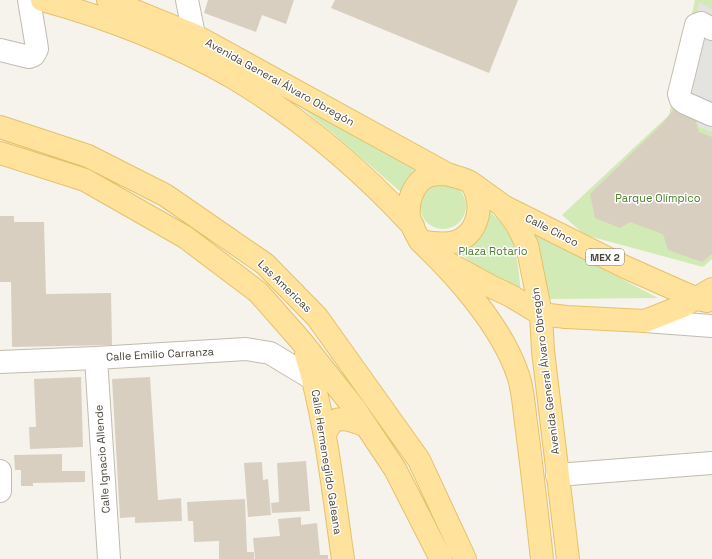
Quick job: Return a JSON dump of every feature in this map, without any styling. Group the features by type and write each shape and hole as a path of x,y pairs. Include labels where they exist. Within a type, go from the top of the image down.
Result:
{"main road":[{"name":"Avenida General Álvaro Obregón","path":"42,0 78,5 94,15 146,35 191,45 231,77 254,91 315,134 383,194 478,306 500,335 512,360 519,377 533,475 542,559"},
{"name":"Avenida General Álvaro Obregón","path":"117,1 191,45 447,174"},
{"name":"Las Americas","path":"0,127 88,156 158,192 264,264 317,317 419,460 465,559"},
{"name":"Las Americas","path":"0,154 85,180 186,237 258,292 302,342 366,426 395,470 441,559"},
{"path":"435,174 447,174 470,182 476,192 479,204 478,216 474,227 466,236 455,242 443,244 417,234 409,217 409,203 412,193 426,177 435,174"},
{"name":"Avenida General Álvaro Obregón","path":"470,182 502,205 516,224 527,245 541,314 543,351 568,559"},
{"name":"Calle Cinco","path":"502,205 625,267 707,296"},
{"path":"437,258 512,296 541,314 566,317 645,321 707,296"},
{"path":"543,351 557,326 566,317"},
{"name":"Calle Hermenegildo Galeana","path":"302,342 313,379 324,434 343,559"},
{"path":"324,434 333,422 340,420 352,420 366,426"},
{"path":"395,470 419,460"},
{"path":"533,475 558,475"}],"street":[{"path":"0,50 29,57 34,55 37,49 29,0"},
{"path":"187,0 191,45"},
{"path":"712,29 701,23 696,25 679,94 685,103 712,115"},
{"path":"645,321 712,326"},
{"name":"Calle Emilio Carranza","path":"0,362 246,349 270,353 313,379"},
{"name":"Calle Ignacio Allende","path":"96,358 109,559"},
{"path":"558,475 712,464"},
{"path":"0,471 0,491"}],"green space":[{"name":"Parque Olímpico","path":"695,0 712,0 712,259 703,267 585,235 562,215 669,115"},
{"path":"280,90 418,167 407,178 402,193 334,134"},
{"path":"443,183 456,187 462,193 466,206 462,219 456,225 443,229 430,225 424,219 420,206 424,193 430,187"},
{"name":"Plaza Rotario","path":"487,209 509,233 516,255 521,292 478,268 456,249"},
{"path":"528,230 658,298 545,299"}],"shaded area":[{"path":"699,2 712,9 712,132 699,127 695,113 675,107"}],"building":[{"path":"208,0 294,0 286,24 262,15 256,32 204,13"},
{"path":"335,0 518,0 489,73 331,8"},
{"name":"Parque Olímpico","path":"674,109 694,115 699,132 712,137 712,254 702,262 668,250 663,234 630,222 620,228 595,218 590,194 663,123"},
{"path":"0,216 14,216 14,222 44,222 46,294 111,293 112,345 12,347 11,282 0,282"},
{"path":"81,377 83,447 30,449 29,427 36,427 34,379"},
{"path":"150,377 158,500 181,498 182,521 135,523 135,517 120,518 112,379"},
{"path":"62,454 62,471 85,471 85,482 33,483 33,486 21,486 21,470 15,470 14,455"},
{"path":"306,461 310,511 272,513 271,503 279,502 277,463"},
{"path":"262,462 263,480 268,479 271,515 248,517 244,463"},
{"path":"245,499 247,552 254,552 254,559 219,559 219,541 194,542 193,521 188,521 187,502"},
{"path":"301,517 301,525 317,523 320,555 328,555 328,559 255,559 253,538 280,536 278,519"}]}
